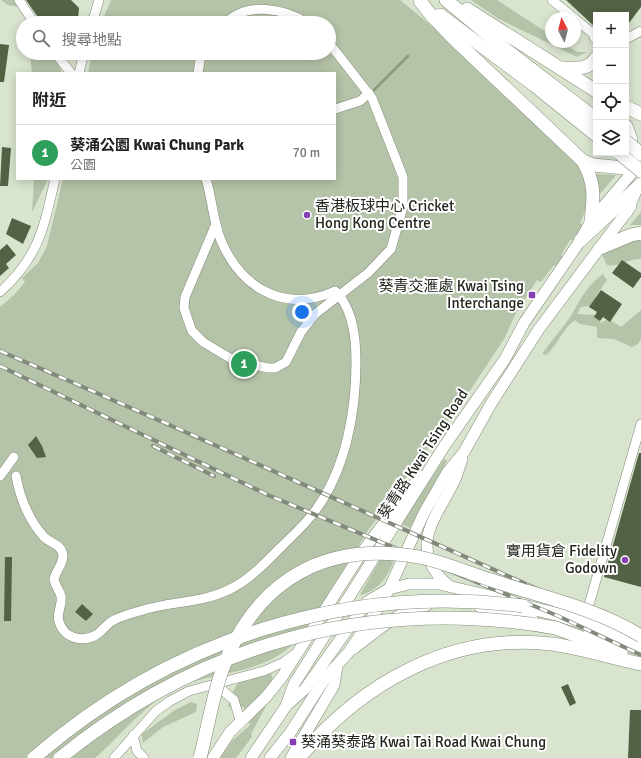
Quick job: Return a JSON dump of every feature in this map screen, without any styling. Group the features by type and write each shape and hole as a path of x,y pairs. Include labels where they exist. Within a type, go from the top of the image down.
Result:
{"highway":[{"path":"420,0 534,85 593,132"},
{"path":"420,0 431,15 458,43 583,161 590,173 594,187 591,221"},
{"path":"446,0 494,40 593,117"},
{"path":"452,0 593,89"},
{"path":"562,68 584,68 593,62"},
{"path":"629,108 641,114"},
{"path":"629,141 641,154"},
{"path":"621,156 636,179"},
{"path":"583,161 636,179"},
{"path":"626,212 636,179"},
{"path":"580,241 636,179"},
{"path":"600,248 631,235 641,233"},
{"path":"200,758 219,680 228,654 246,621 261,602 280,584 309,569 343,556 358,553 420,557 565,601 641,636"},
{"path":"34,758 77,722 143,680 166,668 246,634 313,614 394,602 448,601 510,604 560,615 641,642"},
{"path":"60,758 107,723 183,679 218,662 254,648 309,632 396,620 447,618 508,620 566,630 641,663"},
{"path":"299,758 331,722 375,688 412,667 446,654 471,648 529,642 561,646 641,663"}],"main road":[{"name":"葵青路 Kwai Tsing Road","path":"251,758 286,706 294,684 446,445 505,359 524,322 580,241 591,221 636,179"},
{"name":"葵青路 Kwai Tsing Road","path":"270,758 290,732 326,677 348,653 377,610 389,589 424,513 447,473 464,452 492,402 539,329 626,212"},
{"path":"213,758 230,732 240,720 275,686 301,650 362,552 398,502 446,445"},
{"path":"448,585 439,578 432,567 427,545 432,525 456,477 464,452"},
{"path":"286,706 305,689 368,602 389,589 419,584 448,585 641,636"},
{"path":"377,610 393,601 419,596 466,603 641,650"},
{"path":"348,653 387,624 414,609 446,602 466,603"},
{"path":"291,758 334,685 337,666"}],"street":[{"path":"19,0 29,16"},
{"path":"552,0 567,12"},
{"path":"94,16 97,1"},
{"path":"239,16 245,13 263,9 280,11 296,16"},
{"path":"581,23 593,33"},
{"path":"629,37 641,31"},
{"path":"216,224 186,295 184,305 192,331 203,342 219,353 243,363 270,368 280,367 287,360 301,332 315,314 368,272 391,249 403,207 403,177 369,93 336,52"},
{"path":"61,60 70,72"},
{"path":"79,72 82,60"},
{"path":"198,72 200,60"},
{"path":"336,109 360,101 369,93"},
{"path":"0,292 27,263 43,229 55,180"},
{"path":"16,476 18,492 32,520 45,538 58,545 62,550 62,561 54,579 61,598 58,616 62,629 71,636 79,639 96,635 114,620 121,617 143,610 205,598 234,587 263,565 310,518 326,493 340,461 352,413 356,358 352,319 339,295 335,291 323,296 304,300 285,298 262,292 242,275 224,247 216,224 206,180"},
{"path":"585,620 641,424"},
{"path":"0,476 14,457"},
{"path":"114,758 156,711 170,701 189,691 216,685 233,678 264,671 284,662 301,650"},
{"path":"216,685 234,700 240,720"},
{"path":"133,735 137,750 144,758"}],"green space":[{"path":"1,0 14,0 18,7 8,5"},
{"path":"111,0 400,0 450,41 571,156 573,161 576,159 580,164 590,200 580,223 585,225 580,241 570,240 561,255 566,261 553,266 541,282 537,280 515,315 504,339 471,389 367,532 303,634 289,648 281,654 261,664 202,679 179,687 155,701 95,758 0,758 0,307 14,295 25,282 22,278 38,263 47,246 63,180 336,180 336,72 88,72 91,60 336,60 336,16 104,16"},
{"path":"471,0 497,0 545,31 545,41 499,19"},
{"path":"559,48 571,48 577,52 587,52 577,57"},
{"path":"31,60 56,60 62,72 32,72"},
{"path":"595,174 616,175 599,195"},
{"path":"34,180 48,180 32,212"},
{"path":"641,212 641,225 630,225"},
{"path":"641,236 641,259 631,260 617,265 607,265 602,255 612,248"},
{"path":"603,274 607,280 596,296 592,306 581,307 577,314 596,315 601,323 608,319 621,327 641,310 641,339 638,344 632,347 614,339 597,338 597,327 580,324 575,320 567,328 554,347 546,355 542,354 571,316 588,288"},
{"path":"444,459 447,461 410,528 401,524"},
{"path":"382,556 396,556 383,581 367,593 360,595"},
{"path":"262,668 272,675 272,683 267,690 258,697 267,704 251,734 252,737 236,758 220,758 232,741 250,725 244,707 228,707 233,692 243,678"},
{"path":"191,702 197,704 196,712 163,727 143,743 142,734 175,710"}],"building":[{"path":"26,0 71,0 79,8 78,16 37,16"},
{"path":"566,0 641,0 641,7 629,23 629,12 593,12 593,25 581,14 581,12 579,12"},
{"path":"0,44 9,45 4,82 0,82"},
{"path":"2,147 11,148 8,186 0,186"},
{"path":"12,218 31,226 23,244 6,234"},
{"path":"7,244 16,255 6,264 9,268 0,276 0,250"},
{"path":"622,260 641,273 641,277 633,288 612,273"},
{"path":"601,290 622,304 610,322 603,317 600,321 594,317 597,312 589,307"},
{"path":"36,436 46,457 37,458 28,445"},
{"path":"639,453 641,453 641,587 604,577"},
{"path":"5,557 12,557 11,621 4,621"},
{"path":"82,604 93,614 86,621 75,612"},
{"path":"568,684 576,703 570,706 561,687"},
{"path":"630,710 641,710 641,758 628,758"}],"waterway":[{"path":"372,92 408,56"}],"railway":[{"path":"0,351 161,421 641,635"},
{"path":"0,366 268,495 558,616 641,655"},
{"path":"153,446 214,476"}],"place":[{"name":"香港板球中心 Cricket Hong Kong Centre","path":"307,215"},
{"name":"葵青交滙處 Kwai Tsing Interchange","path":"532,295"},
{"name":"葵涌公園 Kwai Chung Park","path":"244,364"},
{"name":"實用貨倉 Fidelity Godown","path":"625,560"},
{"name":"葵涌葵泰路 Kwai Tai Road Kwai Chung","path":"293,742"}]}
